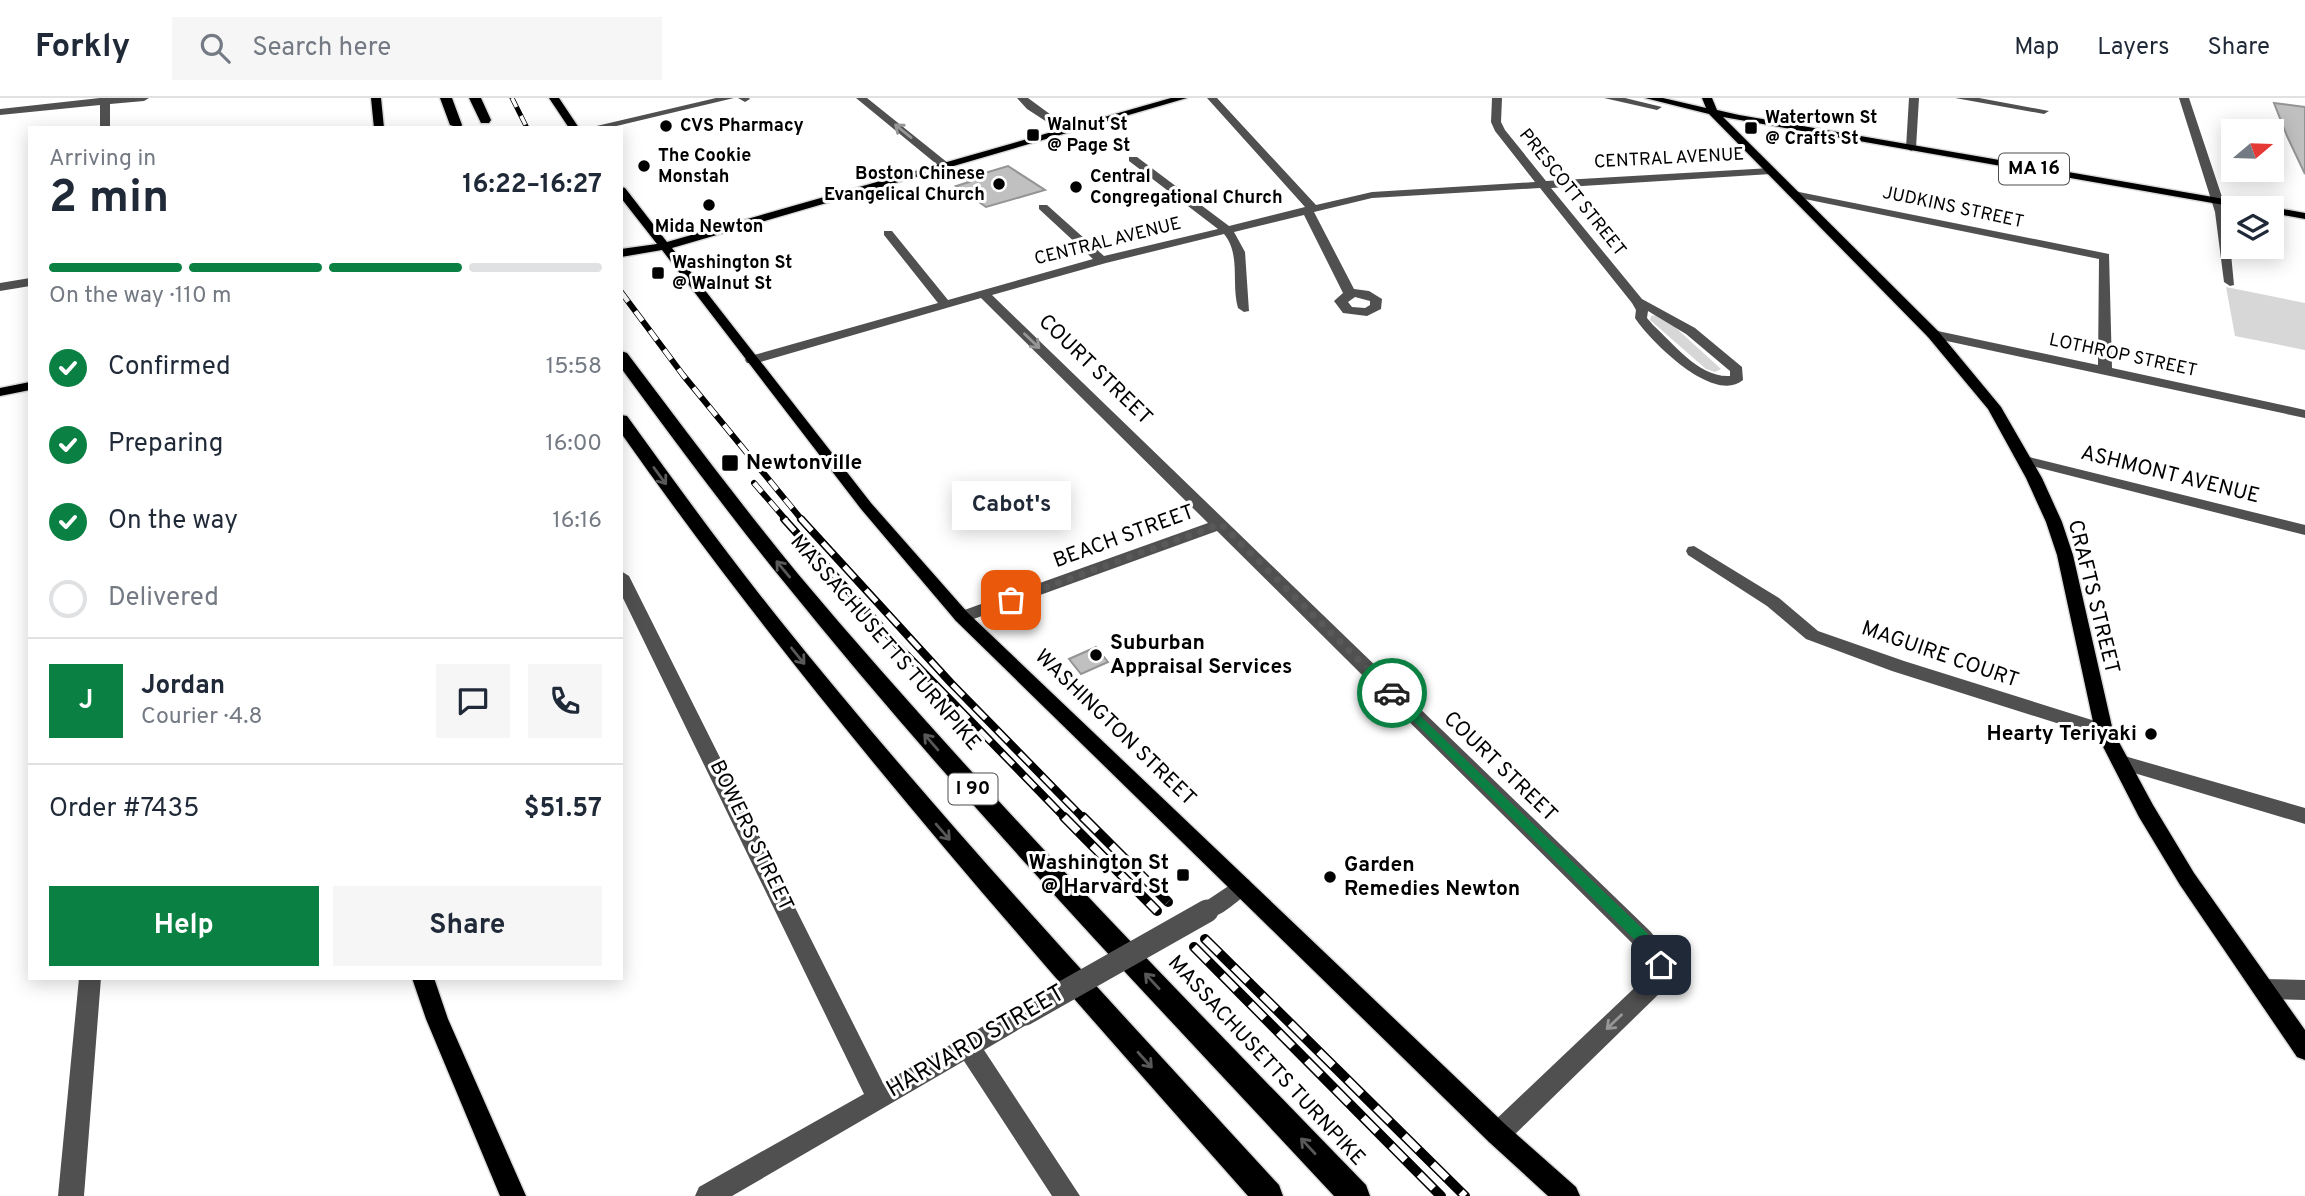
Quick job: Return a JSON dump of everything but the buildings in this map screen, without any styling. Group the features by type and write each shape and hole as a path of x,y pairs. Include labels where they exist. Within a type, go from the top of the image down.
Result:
{"highway":[{"path":"446,98 456,125"},
{"path":"475,98 485,120"},
{"name":"MASSACHUSETTS TURNPIKE","path":"623,359 761,542 886,690 1043,866 1355,1196"},
{"name":"I 90","path":"623,423 739,581 893,773 1268,1196"}],"main road":[{"path":"376,98 379,126"},
{"path":"554,98 573,126"},
{"path":"623,253 666,246 1182,98"},
{"name":"MA 16","path":"1653,102 1710,106 1911,148 2221,202"},
{"name":"CRAFTS STREET","path":"1710,106 1933,334 1994,407 2025,460 2054,522 2065,555 2104,731 2146,811 2187,879 2305,1049"},
{"name":"WASHINGTON STREET","path":"623,192 866,506 962,617 1498,1134 1567,1196"},
{"path":"2284,213 2305,216"},
{"path":"623,264 650,257 666,246"},
{"path":"0,392 28,386"},
{"path":"424,980 437,1018 513,1196"}],"street":[{"path":"0,112 144,98"},
{"path":"602,126 729,98"},
{"path":"861,98 944,165"},
{"path":"1022,98 1068,131"},
{"path":"1212,98 1310,209 1350,294"},
{"name":"PRESCOTT STREET","path":"1497,98 1499,129 1639,302 1642,318 1648,328 1703,374 1717,381 1736,380 1737,370 1695,334 1676,319 1639,302"},
{"path":"1609,98 1653,102"},
{"path":"1911,148 1914,98"},
{"path":"1961,98 2044,111"},
{"path":"2184,98 2217,201 2230,282"},
{"path":"105,126 106,101"},
{"path":"1133,159 1228,230 1238,248 1239,291 1244,308"},
{"name":"CENTRAL AVENUE","path":"752,360 1102,260 1384,193 1771,171"},
{"name":"JUDKINS STREET","path":"1794,194 2105,257 2105,371"},
{"path":"1043,207 1102,260"},
{"path":"888,233 944,304"},
{"path":"0,287 28,282"},
{"name":"COURT STREET","path":"984,293 1642,938 1658,957 1661,971 1655,983 1498,1134"},
{"name":"LOTHROP STREET","path":"1933,334 2305,414"},
{"name":"ASHMONT AVENUE","path":"2025,460 2305,530"},
{"name":"BEACH STREET","path":"962,617 1221,524"},
{"name":"MAGUIRE COURT","path":"1693,551 1773,602 1812,635 1898,666 2104,731"},
{"name":"BOWERS STREET","path":"623,580 878,1098"},
{"path":"2121,762 2305,816"},
{"name":"HARVARD STREET","path":"708,1196 1207,911 1242,886"},
{"path":"71,1196 90,980"},
{"path":"2264,989 2305,990"},
{"path":"968,1047 995,1084 1028,1142 1067,1196"}],"shaded area":[{"path":"2226,287 2305,303 2305,350 2235,336"},
{"path":"1651,316 1665,318 1721,369 1715,372 1706,369 1650,320"}],"railway":[{"path":"512,98 526,126"},
{"path":"623,295 683,375 802,520"},
{"path":"754,483 786,520"},
{"path":"784,519 900,648 1066,819"},
{"path":"801,519 951,683 1084,819"},
{"path":"1064,817 1157,911"},
{"path":"1083,817 1168,902"},
{"path":"1205,939 1465,1196"},
{"path":"1194,947 1441,1196"}],"way so far":[{"path":"1011,600 1221,524 1392,693"}],"place":[{"name":"CVS Pharmacy","path":"666,126"},
{"name":"Watertown St @ Crafts St","path":"1751,128"},
{"name":"Walnut St @ Page St","path":"1033,135"},
{"name":"The Cookie Monstah","path":"644,166"},
{"name":"Boston Chinese Evangelical Church","path":"999,184"},
{"name":"Central Congregational Church","path":"1076,187"},
{"name":"Mida Newton","path":"709,205"},
{"name":"Washington St @ Walnut St","path":"658,273"},
{"name":"Newtonville","path":"730,463"},
{"name":"Cabot's","path":"1011,600"},
{"name":"Suburban Appraisal Services","path":"1096,655"},
{"name":"Hearty Teriyaki","path":"2151,734"},
{"name":"Washington St @ Harvard St","path":"1183,875"},
{"name":"Garden Remedies Newton","path":"1330,877"}],"route":[{"path":"1392,693 1651,947 1661,965"}]}
